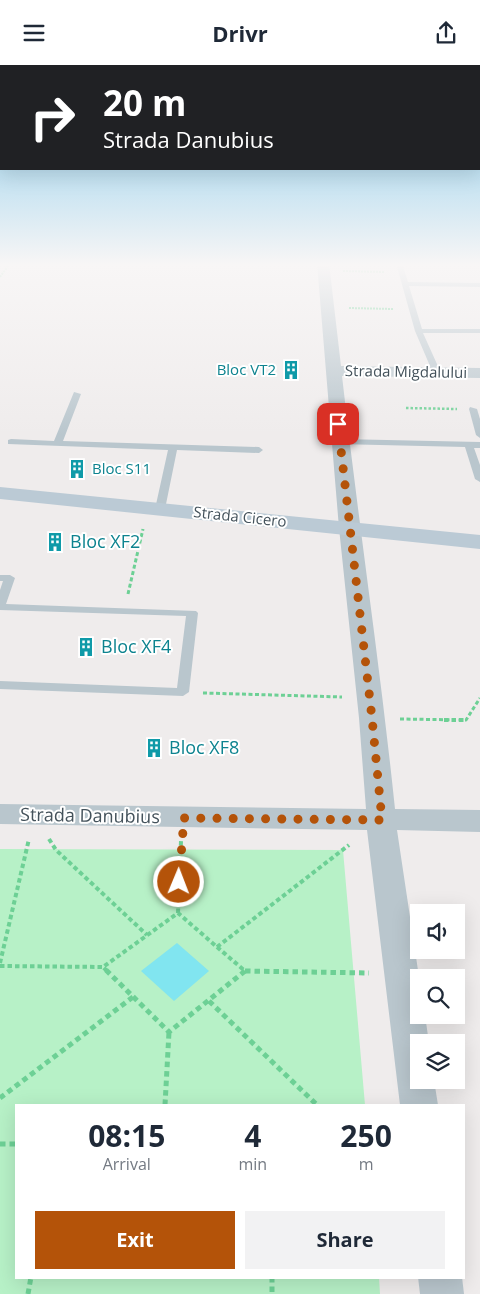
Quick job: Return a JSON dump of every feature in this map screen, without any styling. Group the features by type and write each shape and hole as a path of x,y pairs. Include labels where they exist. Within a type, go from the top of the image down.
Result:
{"main road":[{"name":"Strada Cicero","path":"0,493 480,543"}],"street":[{"path":"327,320 382,820 419,1104"},
{"name":"Strada Migdalului","path":"333,371 480,373"},
{"name":"Strada Danubius","path":"0,814 480,821"},
{"path":"440,1279 442,1294"}],"lane":[{"path":"417,320 437,373"},
{"path":"420,331 480,331"},
{"path":"58,443 77,394"},
{"path":"473,409 480,435"},
{"path":"11,442 259,450"},
{"path":"340,442 480,445"},
{"path":"469,445 480,479"},
{"path":"154,509 173,446"},
{"path":"0,578 10,578 0,606 192,613 183,692 0,685"}],"path":[{"path":"406,408 473,409"},
{"path":"124,611 154,509"},
{"path":"183,692 370,708 466,720 480,698"},
{"path":"35,815 56,850 147,935"},
{"path":"35,815 0,964 103,967 178,913"},
{"path":"178,913 180,851 184,818"},
{"path":"217,947 382,820"},
{"path":"178,913 245,971 403,973"},
{"path":"103,967 169,1032"},
{"path":"164,1104 169,1032 245,971"},
{"path":"0,1098 133,997"},
{"path":"209,1001 316,1104"},
{"path":"0,1144 15,1144"},
{"path":"28,1294 31,1279"},
{"path":"272,1279 272,1294"}],"green space":[{"path":"0,849 343,850 365,1104 15,1104 15,1279 379,1279 380,1294 0,1294"}],"water":[{"path":"177,943 209,971 174,1001 141,971"}],"place":[{"name":"Bloc VT2","path":"291,370"},
{"name":"Bloc S11","path":"77,469"},
{"name":"Bloc XF2","path":"55,542"},
{"name":"Bloc XF4","path":"86,647"},
{"name":"Bloc XF8","path":"154,748"}],"route":[{"path":"179,882 184,818 382,820 338,424"}]}
